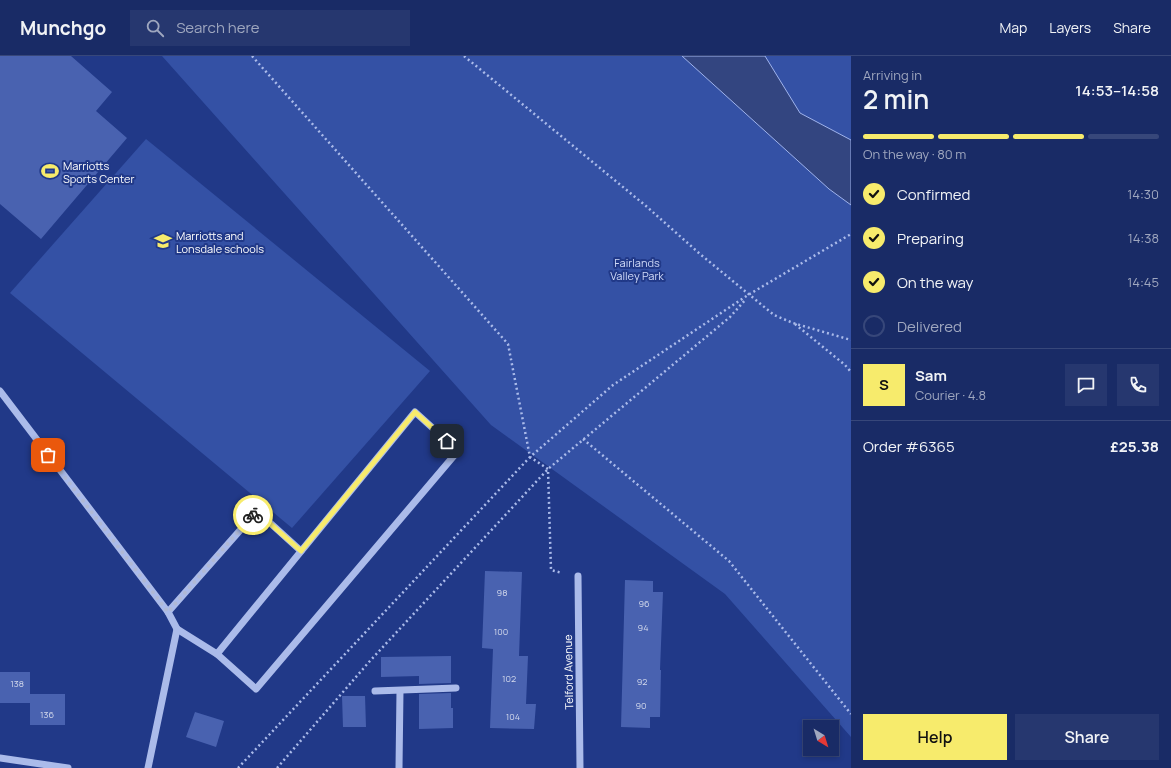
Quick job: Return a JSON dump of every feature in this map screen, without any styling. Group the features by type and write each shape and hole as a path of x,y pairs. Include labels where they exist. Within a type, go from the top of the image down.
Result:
{"street":[{"path":"0,391 168,612 177,629 217,654 256,689 458,451 415,412 217,654"},
{"path":"168,612 256,511 301,551"},
{"name":"Telford Avenue","path":"578,576 580,768"},
{"path":"148,768 177,629"},
{"path":"375,691 456,688"},
{"path":"399,768 400,691"},
{"path":"0,758 68,768"}],"path":[{"path":"252,56 508,344 530,457 548,468"},
{"path":"464,56 646,206 748,295 774,315 793,323 851,340"},
{"path":"238,768 530,457 613,385 748,295 851,234"},
{"path":"277,768 369,662 548,468 730,318 748,295"},
{"path":"793,323 845,365 851,372"},
{"path":"582,439 729,561 851,714"},
{"path":"548,468 551,570 578,576"}],"green space":[{"name":"Fairlands Valley Park","path":"162,56 851,56 851,737 839,723 839,720 836,720 725,594 491,425"},
{"path":"146,139 430,371 292,528 10,293"}],"shaded area":[{"path":"682,56 765,56 800,113 851,140 851,205 829,189"}],"building":[{"name":"Marriotts Sports Center","path":"0,56 71,56 112,92 96,111 127,138 41,239 0,204"},
{"path":"485,571 522,572 519,656 528,656 526,704 536,704 534,729 490,728 493,649 482,648"},
{"path":"625,580 653,581 653,592 663,592 660,717 650,717 650,728 621,727"},
{"path":"451,656 451,683 419,684 419,676 381,677 381,657"},
{"path":"0,672 30,672 30,694 65,694 65,725 30,725 30,703 0,703"},
{"path":"451,693 453,728 419,729 419,694"},
{"path":"342,696 365,696 366,727 343,727"},
{"path":"195,712 224,721 216,747 186,737"}],"way so far":[{"path":"48,455 168,612 253,515"}],"place":[{"name":"Marriotts Sports Center","path":"50,171"},
{"name":"Marriotts and Lonsdale schools","path":"163,241"}],"route":[{"path":"253,515 256,511 301,551 415,412 447,441"}]}
